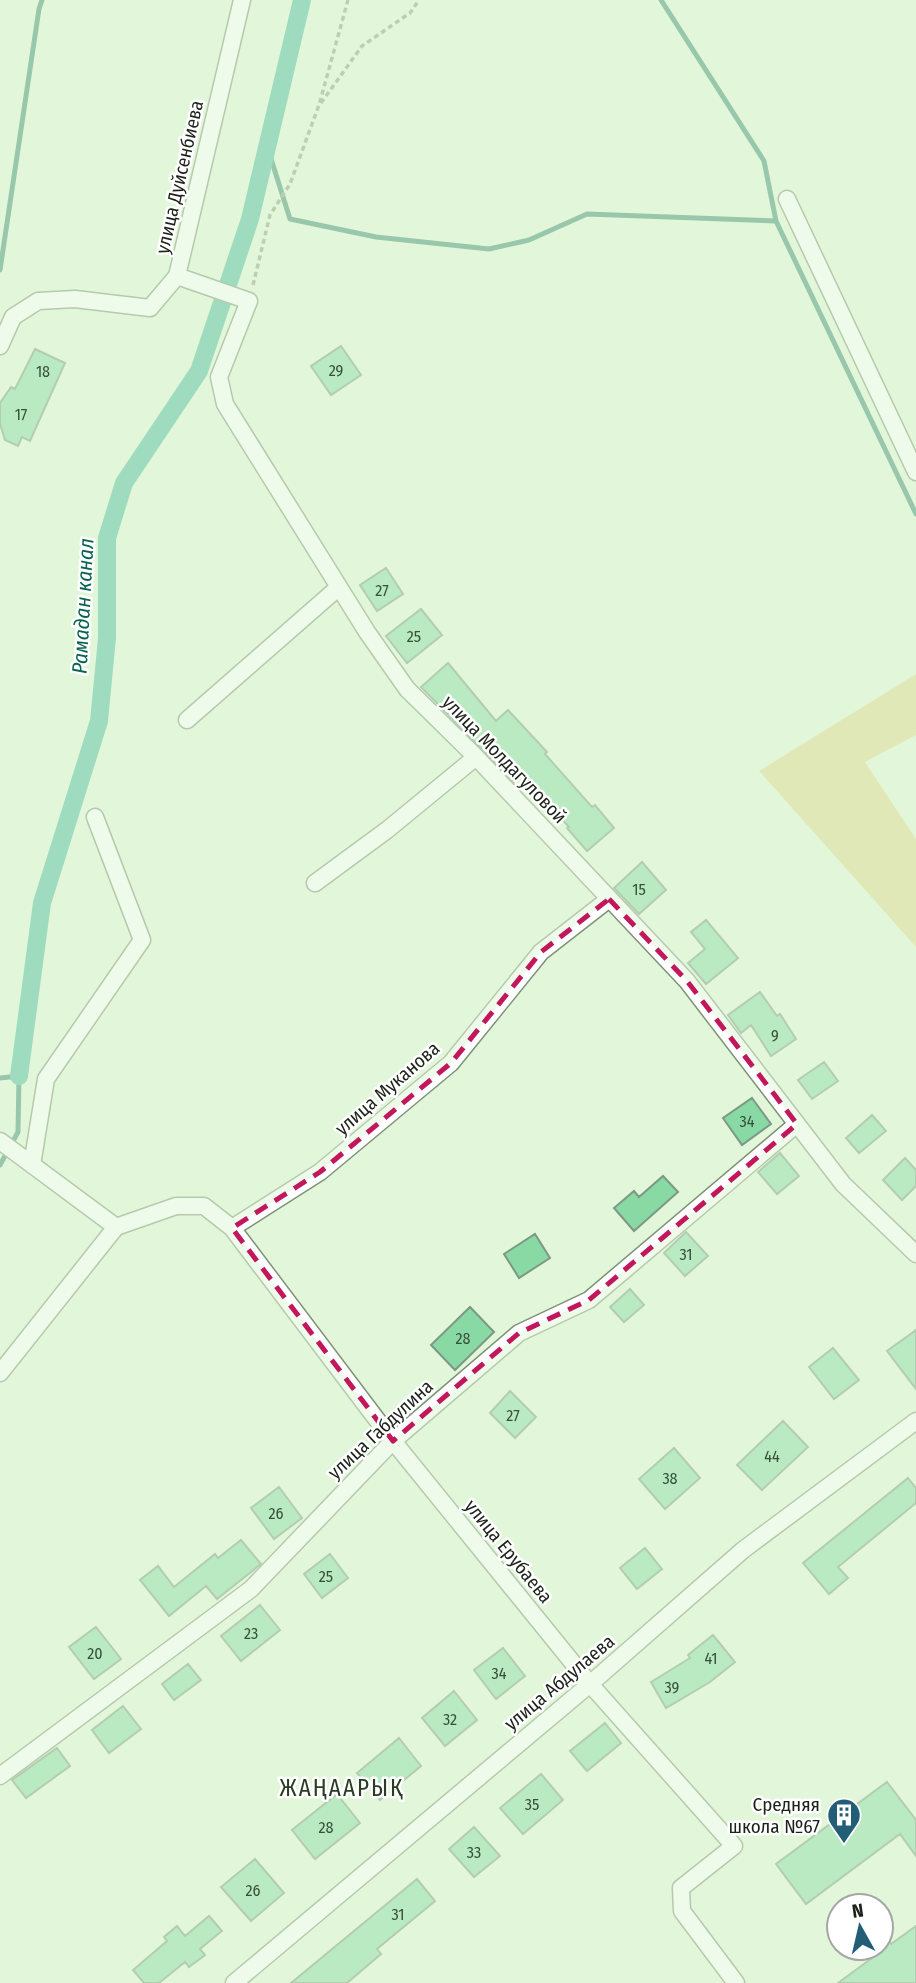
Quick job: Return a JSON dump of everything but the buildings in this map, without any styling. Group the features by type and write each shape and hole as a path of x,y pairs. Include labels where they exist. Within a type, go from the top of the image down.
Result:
{"street":[{"name":"улица Дуйсенбиева","path":"0,346 6,313 38,301 75,299 150,308 177,276 242,0"},
{"path":"787,199 916,472"},
{"path":"177,276 249,301"},
{"name":"улица Молдагуловой","path":"249,301 219,377 225,404 407,690 476,757 687,981 843,1184 916,1254"},
{"path":"187,720 339,587"},
{"path":"315,883 387,830 476,757"},
{"path":"32,1165 46,1079 142,940 95,817"},
{"name":"улица Муканова","path":"232,1228 320,1172 451,1063 541,952 610,899"},
{"name":"улица Габдулина","path":"0,1776 251,1589 394,1441 519,1333 589,1300 797,1124"},
{"path":"0,1141 116,1227 0,1373"},
{"name":"улица Ерубаева","path":"116,1227 176,1206 204,1206 232,1228 394,1441 590,1684 734,1846 681,1888 682,1911 736,1983"},
{"name":"улица Абдулаева","path":"234,1983 590,1684 743,1550 916,1421"}],"path":[{"path":"249,301 270,215 290,184 319,105 348,0"},
{"path":"319,105 362,46 410,13 419,0"}],"highlighted area":[{"path":"609,899 687,981 797,1124 589,1300 519,1333 393,1441 232,1228 320,1172 451,1063 541,952"}],"shaded area":[{"path":"916,674 916,735 865,762 916,839 916,947 759,771"}],"waterway":[{"path":"0,270 42,0"},
{"name":"Рамадан канал","path":"19,1076 42,903 99,721 107,638 107,538 124,483 199,371 250,219 302,0"},
{"path":"661,0 764,161 776,221"},
{"path":"267,146 290,219 376,237 489,249 529,240 587,214 776,221 916,514"},
{"path":"0,1078 19,1076 18,1132 0,1165"}],"place":[{"name":"Средняя школа №67","path":"844,1845"}],"district":[{"name":"ЖАҢААРЫҚ","path":"342,1788"}]}
